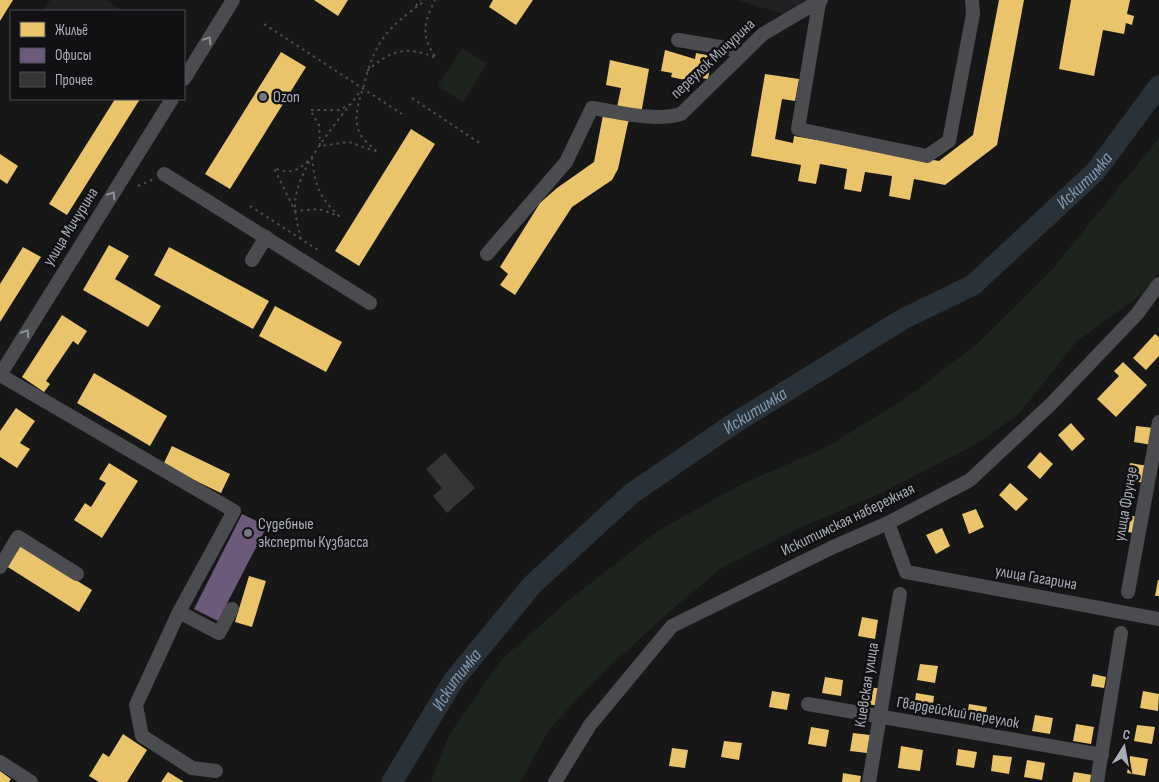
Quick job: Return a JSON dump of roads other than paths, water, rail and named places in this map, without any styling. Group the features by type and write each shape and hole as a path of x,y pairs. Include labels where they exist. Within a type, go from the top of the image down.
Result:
{"street":[{"path":"185,77 233,0"},
{"path":"820,2 798,129 927,156 949,141 973,14 972,0"},
{"name":"переулок Мичурина","path":"487,254 566,162 592,108 652,117 671,117 681,114 762,34 820,2"},
{"path":"678,40 744,51"},
{"name":"улица Мичурина","path":"0,375 171,100"},
{"path":"164,174 370,303"},
{"path":"252,260 266,237"},
{"name":"Искитимская набережная","path":"555,782 590,725 672,626 832,548 888,523 970,480 1051,404 1137,314 1159,284"},
{"path":"0,375 234,511 180,612 136,705 142,736 192,768 216,771"},
{"name":"улица Фрунзе","path":"1128,592 1159,422"},
{"name":"улица Гагарина","path":"888,523 906,572 1159,619"},
{"path":"0,567 18,537 77,574"},
{"name":"Киевская улица","path":"869,782 900,594"},
{"path":"180,612 219,633 232,609"},
{"path":"1097,782 1121,633"},
{"name":"Гвардейский переулок","path":"808,704 1102,755"},
{"path":"0,762 31,782"}],"waterway":[{"name":"Искитимка","path":"392,782 453,681 532,585 631,494 733,424 903,319 973,285 1095,172 1159,86"}],"place":[{"name":"Ozon","path":"263,97"},
{"name":"Судебные эксперты Кузбасса","path":"248,533"}]}
